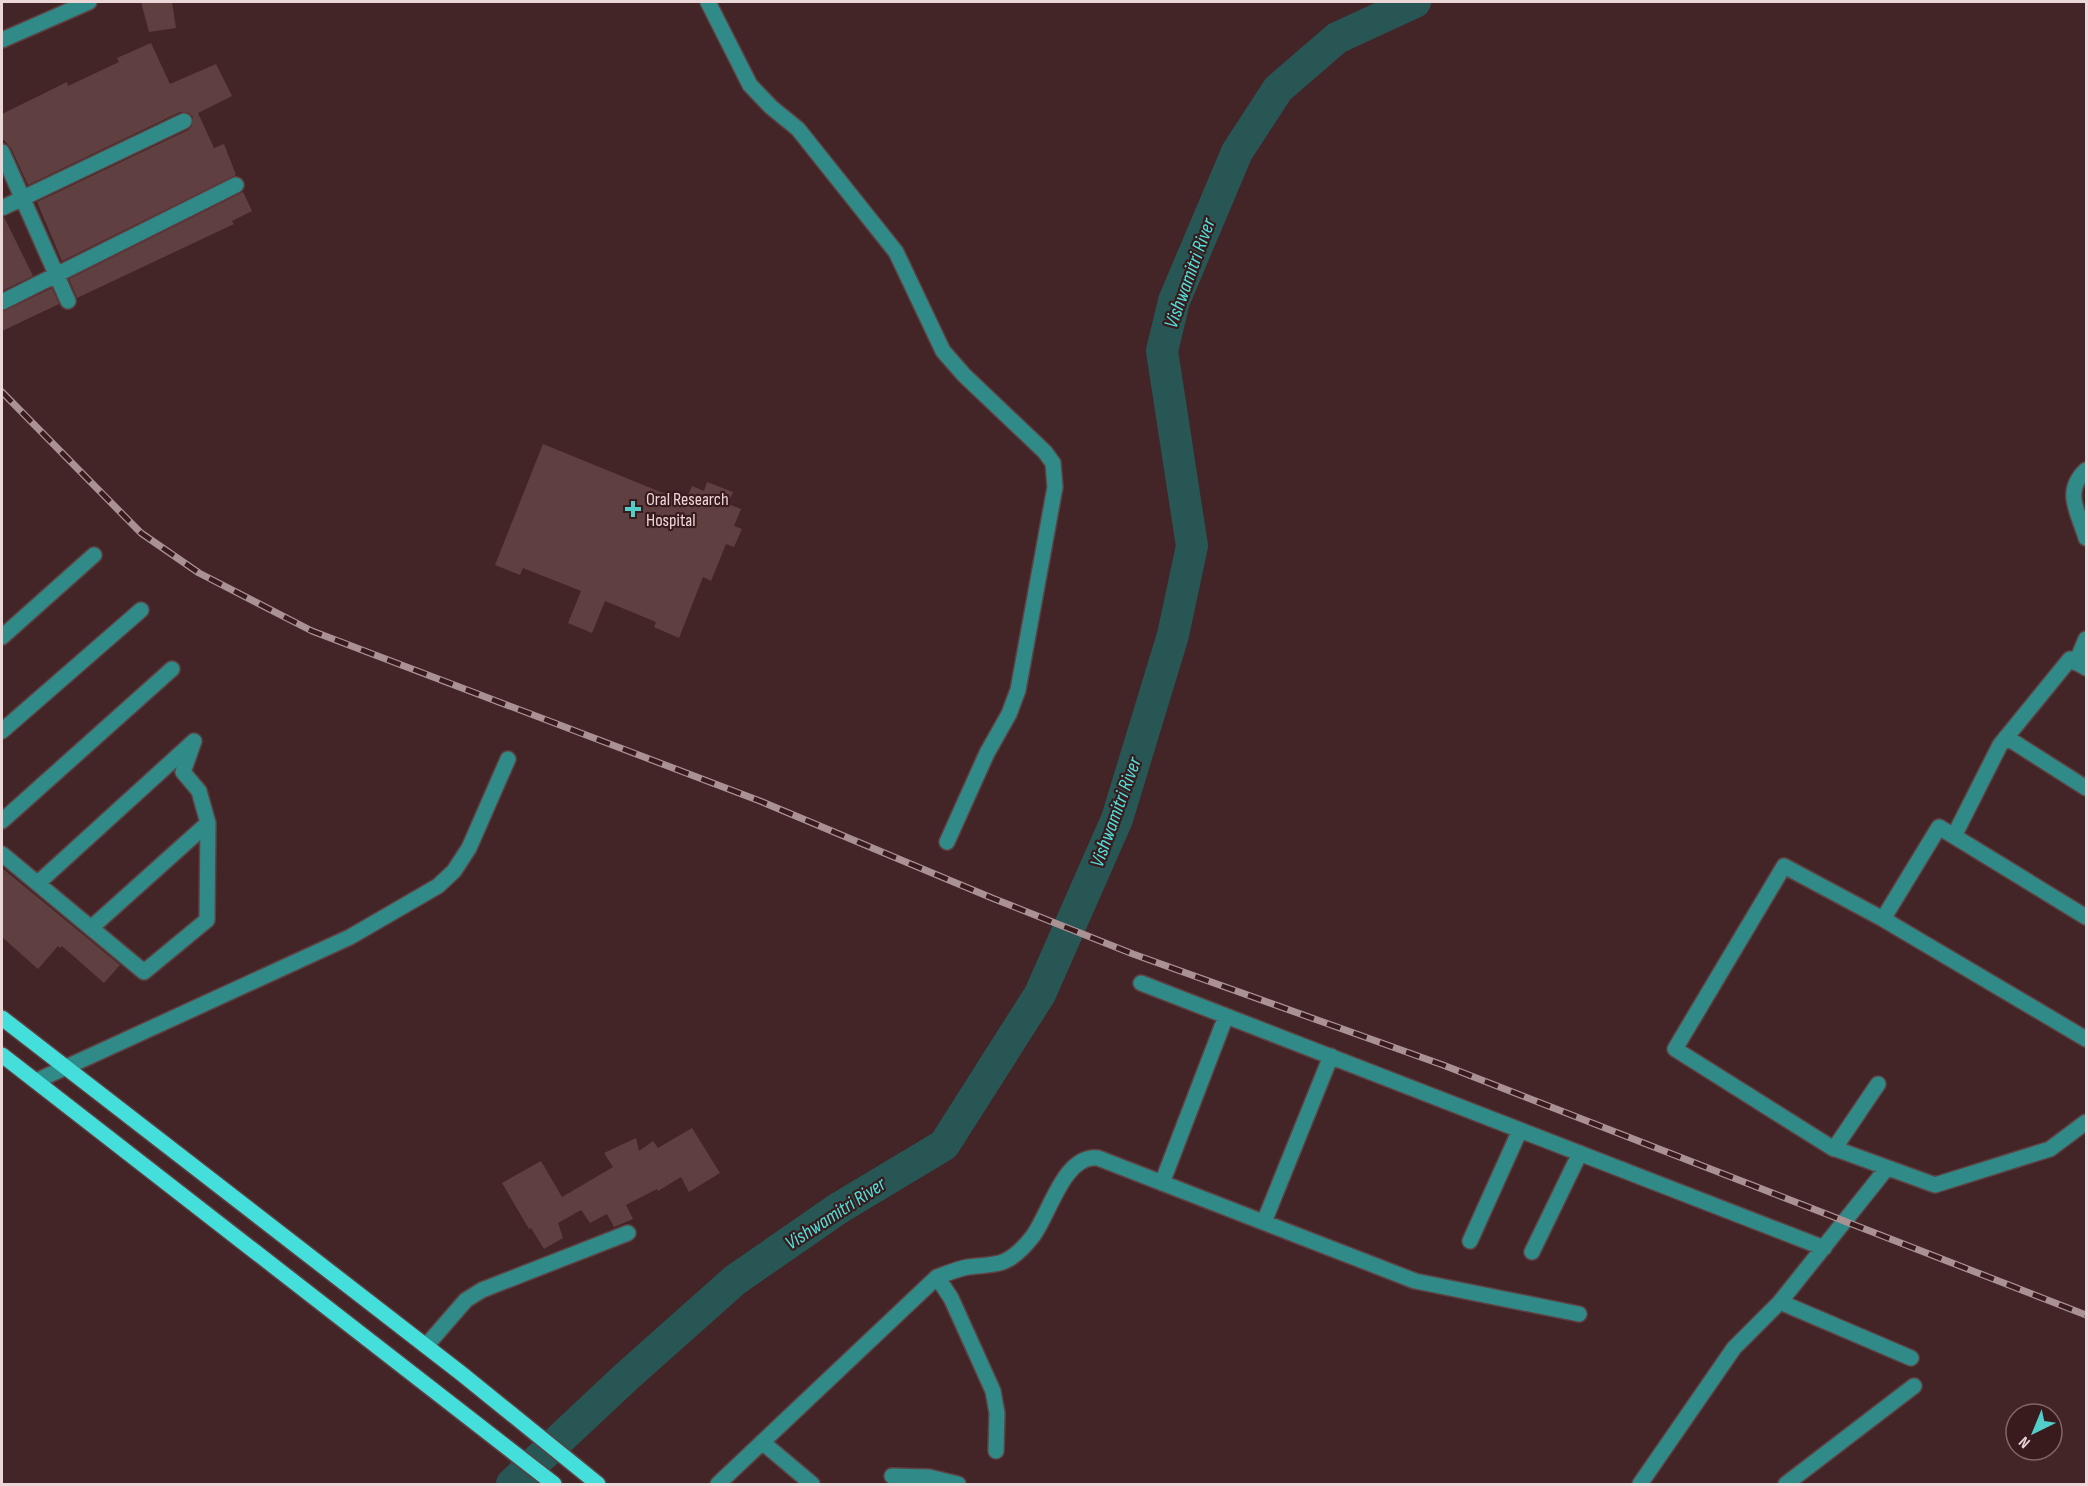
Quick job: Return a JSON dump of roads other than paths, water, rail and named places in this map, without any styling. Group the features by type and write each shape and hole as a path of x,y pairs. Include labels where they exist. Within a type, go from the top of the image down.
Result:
{"main road":[{"path":"2,1018 462,1374 597,1483"},
{"path":"2,1054 446,1398 554,1485"}],"street":[{"path":"2,40 89,2"},
{"path":"708,2 750,85 771,107 798,129 896,252 943,351 963,375 1045,452 1053,464 1054,487 1018,690 1009,714 987,753 947,842"},
{"path":"2,208 184,121"},
{"path":"2,153 68,301"},
{"path":"2,302 236,185"},
{"path":"2086,470 2073,488 2073,498 2086,538"},
{"path":"2,637 94,555"},
{"path":"2,731 141,610"},
{"path":"1954,836 2006,737 2070,659 2081,666 2086,639"},
{"path":"2,821 172,669"},
{"path":"2006,737 2086,788"},
{"path":"2,855 144,972 207,920 208,823 199,791 183,772 194,741 38,883"},
{"path":"36,1081 350,937 438,886 454,872 470,848 508,759"},
{"path":"92,927 208,823"},
{"path":"1884,919 1939,827 2086,917"},
{"path":"2086,1039 1884,919 1784,866 1676,1049 1836,1149 1935,1185 2050,1149 2086,1122"},
{"path":"1141,982 1824,1248"},
{"path":"1162,1183 1226,1016"},
{"path":"1264,1222 1331,1056"},
{"path":"1836,1149 1878,1084"},
{"path":"1470,1241 1520,1130"},
{"path":"1532,1252 1580,1153"},
{"path":"718,1485 937,1277 958,1269 1004,1262 1019,1251 1039,1227 1066,1176 1077,1164 1088,1157 1098,1158 1415,1281 1580,1314"},
{"path":"1640,1485 1734,1348 1780,1302 1887,1168"},
{"path":"426,1346 466,1300 482,1290 628,1233"},
{"path":"937,1277 951,1298 993,1391 997,1413 996,1451"},
{"path":"1780,1302 1911,1358"},
{"path":"1786,1485 1914,1386"},
{"path":"762,1442 812,1485"},
{"path":"892,1476 929,1477 958,1485"}],"waterway":[{"name":"Vishwamitri River","path":"512,1484 626,1377 735,1280 839,1208 944,1145 1040,994 1117,819 1173,635 1192,546 1162,351 1174,301 1237,152 1278,89 1337,38 1415,2"}],"railway":[{"path":"2,392 141,533 199,573 312,631 760,801 1133,954 1443,1065 2086,1315"}],"place":[{"name":"Oral Research Hospital","path":"633,509"}]}
